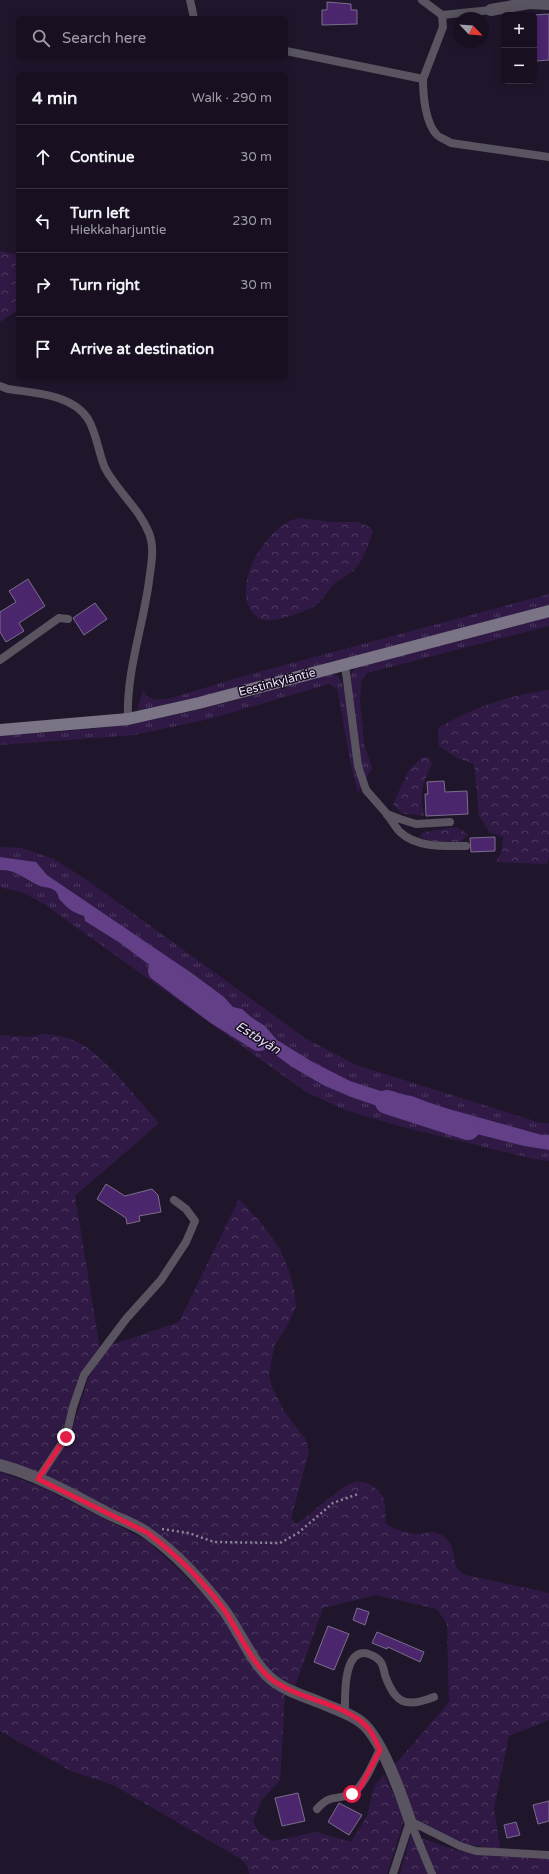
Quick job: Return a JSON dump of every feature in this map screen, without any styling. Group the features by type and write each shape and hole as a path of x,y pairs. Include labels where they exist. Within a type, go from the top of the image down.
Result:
{"street":[{"path":"491,10 529,3 549,4"},
{"name":"Eestinkyläntie","path":"0,730 128,718 199,703 549,611"},
{"path":"0,1465 38,1479 148,1533 161,1543 200,1582 224,1611 259,1666 270,1678 286,1688 345,1712 361,1722 372,1733 410,1821"}],"lane":[{"path":"190,0 194,16"},
{"path":"422,0 442,15 491,10"},
{"path":"442,15 443,27 423,79 427,117 437,134 451,143 549,157"},
{"path":"288,51 423,79"},
{"path":"0,393 4,388 59,398 74,406 87,418 105,467 115,484 141,517 150,534 152,553 146,607 127,700 128,718"},
{"path":"0,660 59,618 68,619"},
{"path":"344,665 358,766 366,790 387,814 400,832 414,841 435,845 466,846"},
{"path":"387,814 416,824 450,822"},
{"path":"38,1479 66,1437 73,1407 84,1375 126,1319 161,1280 186,1242 195,1221 186,1209 174,1200"},
{"path":"345,1712 347,1673 353,1658 360,1653 367,1653 380,1661 390,1691 400,1700 417,1704 434,1697"},
{"path":"317,1809 323,1802 332,1797 352,1794 360,1788 380,1750"},
{"path":"410,1821 460,1846 476,1851 549,1854"},
{"path":"393,1874 410,1821"},
{"path":"410,1821 432,1874"}],"path":[{"path":"148,1533 164,1528 189,1533 214,1542 280,1543 298,1533 333,1503 358,1494"}],"green space":[{"path":"0,251 16,255 16,311 0,322"},
{"path":"299,518 330,522 357,522 370,527 373,532 364,556 356,568 334,584 316,605 291,616 263,620 252,612 247,600 246,586 249,571 256,556 276,531 287,523"},
{"path":"549,594 549,605 178,703 137,710 143,690 147,696 155,700 172,698 240,677"},
{"path":"549,617 549,626 367,673 361,682 360,702 364,744 372,768 366,779 359,760 350,679 351,674 356,667"},
{"path":"329,674 337,675 341,680 345,692 362,786 358,793 349,756 337,689 329,684 209,719 134,735 0,745 0,735 80,730 134,723 219,705"},
{"path":"549,690 549,857 547,864 496,862 502,851 503,837 489,832 479,815 474,764 457,758 439,746 438,728 491,703 533,692"},
{"path":"422,757 429,757 432,764 422,789 424,816 401,813 393,804 409,770"},
{"path":"456,827 468,834 461,842 440,842 419,837 424,832"},
{"path":"0,847 22,848 54,859 87,880 305,1038 356,1065 541,1123 549,1123 549,1135 542,1135 438,1106 412,1096 381,1091 350,1081 311,1061 277,1040 265,1026 242,1009 233,1007 224,997 193,974 47,875 36,862 0,857"},
{"path":"0,870 11,871 35,884 54,890 64,904 77,914 84,916 85,921 120,943 175,984 212,1002 221,1013 254,1039 292,1067 325,1086 389,1110 423,1113 469,1132 524,1146 549,1150 549,1161 534,1159 399,1126 345,1110 306,1092 44,904 24,893 0,887"},
{"path":"45,1034 78,1042 99,1057 110,1067 159,1123 75,1196 100,1349 82,1375 60,1438 35,1474 0,1461 0,1035 28,1037"},
{"path":"239,1199 262,1224 280,1249 289,1271 294,1290 296,1307 286,1328 274,1346 269,1376 272,1387 284,1411 306,1440 309,1452 291,1518 296,1524 341,1489 354,1482 365,1483 371,1485 383,1497 386,1524 394,1528 416,1534 433,1532 438,1533 448,1540 453,1551 456,1566 466,1575 549,1593 549,1720 509,1736 494,1808 500,1849 464,1844 412,1818 393,1767 449,1702 447,1624 437,1609 376,1595 323,1608 295,1686 273,1674 261,1661 190,1564 44,1476 69,1440 88,1379 108,1346 179,1322"},
{"path":"0,1472 43,1488 146,1540 179,1570 220,1612 285,1694 280,1780 262,1800 253,1821 259,1833 273,1841 316,1832 351,1842 367,1816 374,1787 384,1774 401,1811 403,1823 387,1874 249,1874 248,1868 241,1859 113,1785 71,1771 0,1731"},
{"path":"411,1835 458,1851 499,1856 549,1857 549,1874 400,1874"}],"water":[{"path":"0,857 36,862 47,875 193,974 224,997 233,1007 242,1009 265,1026 277,1040 311,1061 350,1081 381,1091 412,1096 438,1106 542,1135 549,1135 549,1150 524,1146 469,1132 423,1113 389,1110 325,1086 292,1067 254,1039 221,1013 211,1002 175,984 120,943 85,921 84,916 71,910 59,899 54,890 35,884 11,871 0,870"}],"building":[{"path":"327,2 351,4 351,10 357,10 357,24 322,25 322,10 327,10"},
{"path":"549,14 549,60 537,61 537,15"},
{"path":"28,579 45,606 19,623 24,631 6,642 0,632 0,612 16,602 9,591"},
{"path":"95,603 107,619 84,635 73,618"},
{"path":"444,781 445,792 467,791 468,814 426,816 425,794 428,794 427,782"},
{"path":"495,837 495,851 471,852 470,838"},
{"path":"106,1184 125,1196 152,1189 158,1195 161,1212 139,1216 140,1221 127,1224 126,1218 97,1199"},
{"path":"357,1608 369,1612 365,1625 353,1620"},
{"path":"328,1626 349,1634 334,1670 314,1662"},
{"path":"377,1632 424,1652 420,1662 388,1647 387,1649 372,1643"},
{"path":"298,1793 305,1821 282,1826 275,1798"},
{"path":"549,1801 549,1821 538,1824 533,1805"},
{"path":"339,1803 362,1815 349,1835 328,1822"},
{"path":"516,1822 520,1835 507,1838 504,1825"}],"waterway":[{"name":"Estbyån","path":"160,970 216,1012 259,1039"},
{"name":"Estbyån","path":"387,1102 468,1128"}],"route":[{"path":"66,1437 38,1479 148,1533 161,1543 200,1582 224,1611 259,1666 270,1678 286,1688 345,1712 361,1722 372,1733 380,1750 360,1788 352,1794"}]}
